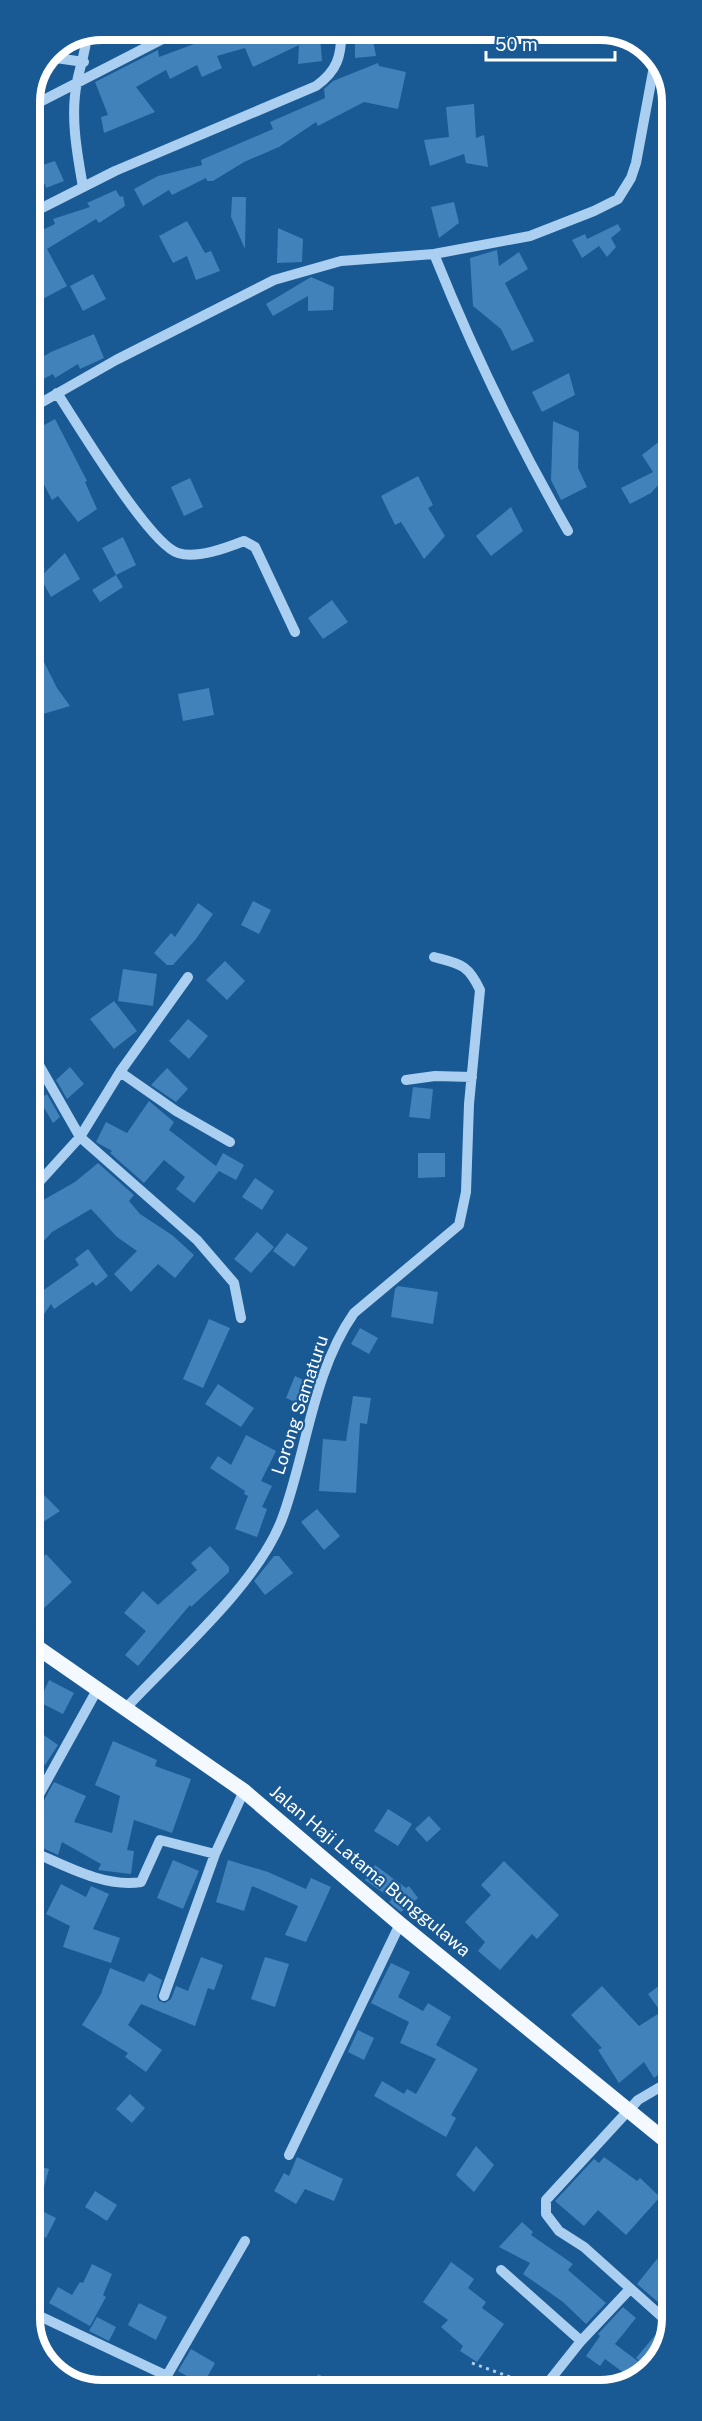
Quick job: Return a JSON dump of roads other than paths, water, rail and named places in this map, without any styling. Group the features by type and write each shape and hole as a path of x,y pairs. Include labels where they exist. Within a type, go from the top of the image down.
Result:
{"main road":[{"name":"Jalan Haji Latama Bunggulawa","path":"40,1649 244,1791 399,1924 662,2138"}],"street":[{"path":"40,102 160,40"},
{"path":"40,209 82,187 316,86 331,75 339,60 340,40"},
{"path":"82,187 76,145 77,83 84,62 86,43"},
{"path":"60,59 84,62"},
{"path":"40,403 274,280 341,261 434,254 530,236 618,199 631,178 636,162 653,72"},
{"path":"434,254 455,308 528,461 568,531"},
{"path":"57,393 134,508 169,549 187,554 244,541 255,547 295,632"},
{"name":"Lorong Samaturu","path":"126,1708 196,1636 267,1550 282,1518 318,1394 336,1340 344,1327 354,1313 459,1225 466,1192 469,1104 480,990 473,975 462,964 434,957"},
{"path":"40,1181 80,1137 120,1072 188,977"},
{"path":"40,1067 80,1137 202,1247 234,1283 241,1318"},
{"path":"120,1072 176,1111 230,1142"},
{"path":"406,1080 435,1076 472,1077"},
{"path":"40,1793 98,1690"},
{"path":"164,1996 215,1854 244,1791"},
{"path":"40,1855 82,1872 112,1881 133,1883 144,1879 160,1840 215,1854"},
{"path":"289,2156 399,1924"},
{"path":"662,2086 638,2100 546,2200 545,2206 546,2214 559,2231 584,2247 662,2317"},
{"path":"163,2380 245,2241"},
{"path":"501,2270 581,2341"},
{"path":"549,2380 581,2341 629,2290"},
{"path":"40,2316 165,2375"}]}
